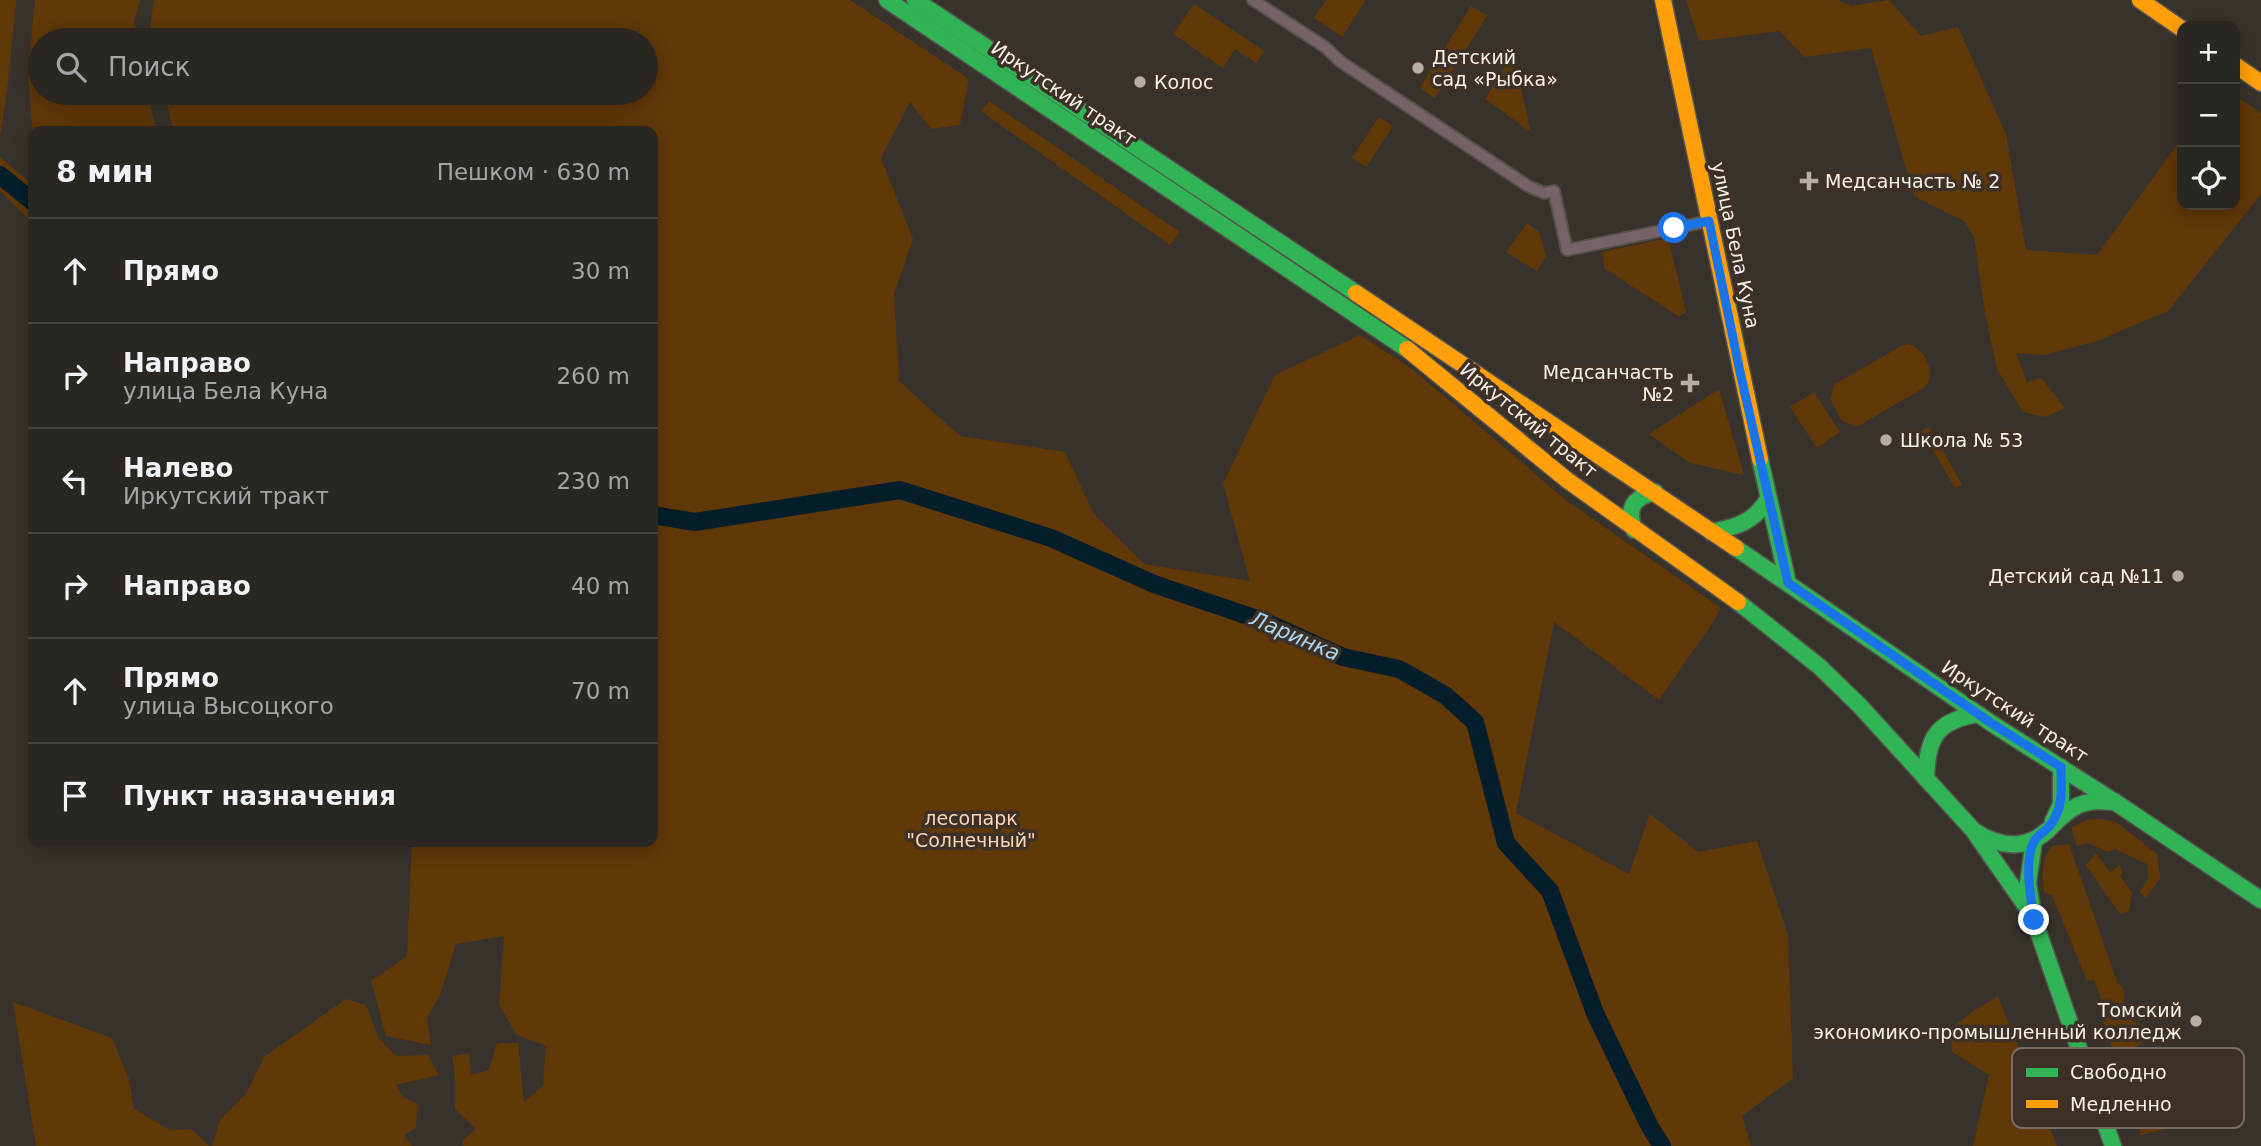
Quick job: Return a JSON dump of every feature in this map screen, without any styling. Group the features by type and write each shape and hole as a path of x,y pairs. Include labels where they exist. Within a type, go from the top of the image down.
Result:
{"main road":[{"name":"Иркутский тракт","path":"887,0 1396,340 1523,445 1634,530 1735,600 1820,667 1974,831 1987,841 2000,845 2034,841"},
{"name":"Иркутский тракт","path":"915,0 1655,492 1978,714 2261,900"},
{"name":"улица Бела Куна","path":"1663,0 1788,583"},
{"path":"2140,0 2177,26"},
{"path":"2240,68 2261,83"},
{"path":"1634,530 1629,515 1630,507 1642,494 1655,492"},
{"path":"1711,533 1735,528 1758,516 1768,499"},
{"path":"1926,779 1926,756 1931,737 1944,724 1960,715 1978,714"},
{"path":"2050,825 2061,804 2061,767"},
{"path":"2079,1048 2034,920 2028,883 2034,841 2050,825 2078,805 2092,801 2115,802"},
{"path":"1974,831 2034,920"},
{"path":"2107,1128 2113,1146"}],"street":[{"path":"1253,0 1528,186 1544,192 1554,191 1567,250 1709,221"}],"green space":[{"path":"0,0 16,0 0,137"},
{"path":"35,0 140,0 134,21 135,28 32,28"},
{"name":"лесопарк \"Солнечный\"","path":"154,0 850,0 969,79 960,125 931,129 910,102 881,158 913,239 894,294 899,381 960,436 1065,452 1093,513 1144,564 1250,581 1223,484 1275,375 1360,335 1412,369 1567,501 1721,608 1659,700 1554,622 1516,813 1629,874 1650,814 1698,852 1757,841 1788,935 1793,1078 1742,1116 1751,1146 463,1146 463,1140 476,1129 455,1109 452,1056 469,1053 471,1075 489,1070 497,1043 518,1043 524,1102 543,1086 546,1046 517,1035 499,1005 504,936 456,944 440,995 427,1018 431,1045 386,1036 371,981 407,956 412,847 658,847 658,126 172,126 168,105 658,105 658,28 150,26"},
{"path":"1326,0 1366,0 1342,37 1314,18"},
{"path":"1686,0 1838,0 1851,6 1889,0 1921,36 1958,27 2006,134 2026,250 2097,255 2177,145 2177,210 2240,210 2240,99 2261,113 2261,194 2168,311 2097,341 2044,355 2016,353 2027,382 2041,378 2065,408 2046,417 2023,412 1997,369 1985,313 1974,236 1964,221 1914,196 1871,48 1804,57 1780,31 1699,41"},
{"path":"1194,4 1264,51 1256,63 1235,49 1223,68 1173,34"},
{"path":"1471,6 1487,16 1435,98 1420,88"},
{"path":"1513,55 1531,132 1485,99"},
{"path":"989,101 1180,232 1170,245 981,111"},
{"path":"31,105 150,105 155,126 32,126"},
{"path":"1379,117 1393,126 1366,167 1352,158"},
{"path":"0,157 28,181 28,218 0,191"},
{"path":"1527,223 1539,232 1546,256 1537,271 1506,252"},
{"path":"1668,238 1686,312 1679,317 1604,268 1602,252"},
{"path":"1909,344 1920,351 1927,361 1930,374 1927,386 1857,427 1841,420 1830,398 1835,384"},
{"path":"1719,389 1744,475 1690,463 1649,434"},
{"path":"1814,392 1840,432 1817,448 1790,407"},
{"path":"1929,427 1962,484 1955,488 1922,431"},
{"path":"2087,820 2116,822 2157,854 2160,878 2146,898 2140,892 2148,879 2147,864 2115,849 2107,852 2089,843 2077,846 2071,828"},
{"path":"2069,844 2117,982 2124,989 2124,1011 2135,1021 2143,1042 2138,1048 2112,1048 2103,1020 2108,1017 2094,980 2087,981 2052,895 2044,892 2043,868 2052,846"},
{"path":"2096,853 2110,872 2119,865 2123,872 2120,876 2132,892 2129,911 2120,914 2086,865"},
{"path":"1998,996 2018,1048 2012,1048 2012,1128 2050,1128 2057,1146 1973,1146 1989,1075 1952,1052 1950,1030 1970,1013"},
{"path":"346,999 366,1005 379,1039 397,1056 428,1055 439,1075 396,1085 403,1097 418,1104 416,1127 404,1136 412,1146 212,1146 220,1120 246,1094 264,1057"},
{"path":"13,1002 112,1038 129,1079 134,1109 170,1130 191,1129 209,1146 36,1146"},
{"path":"2139,1128 2166,1129 2141,1135"}],"waterway":[{"name":"Ларинка","path":"0,175 28,198"},
{"name":"Ларинка","path":"658,516 695,522 900,490 1051,538 1154,584 1263,621 1343,657 1399,669 1445,695 1475,722 1506,843 1550,891 1595,1013 1650,1127 1662,1146"}],"traffic: fast":[{"path":"887,0 1407,349"},
{"path":"915,0 1356,293"},
{"path":"1760,459 1788,583"},
{"path":"1634,530 1631,516 1633,505 1641,497 1655,492"},
{"path":"1711,532 1729,528 1751,518 1768,499"},
{"path":"1736,548 1991,723 2261,900"},
{"path":"1738,602 1820,667 1860,706 1974,831 1983,836 2002,843 2021,844 2039,837 2065,813 2077,806 2100,801 2115,802"},
{"path":"1926,779 1929,753 1937,734 1952,721 1978,714"},
{"path":"2053,821 2061,804 2061,767"},
{"path":"1975,833 2030,912"},
{"path":"2034,841 2028,883 2034,920 2079,1048"},
{"path":"2107,1128 2113,1146"}],"traffic: slow":[{"path":"1663,0 1760,459"},
{"path":"2140,0 2177,26"},
{"path":"2240,68 2261,83"},
{"path":"1356,293 1736,548"},
{"path":"1407,349 1567,480 1738,602"}],"place":[{"name":"Детский сад «Рыбка»","path":"1418,68"},
{"name":"Колос","path":"1140,82"},
{"name":"Медсанчасть № 2","path":"1809,181"},
{"name":"Медсанчасть №2","path":"1690,383"},
{"name":"Школа № 53","path":"1886,440"},
{"name":"Детский сад №11","path":"2178,576"},
{"name":"Томский экономико-промышленный колледж","path":"2196,1021"}],"route":[{"path":"1674,228 1709,221 1788,583 1991,723 2061,767 2061,804 2050,825 2034,841 2030,861 2028,883 2034,920"}]}
